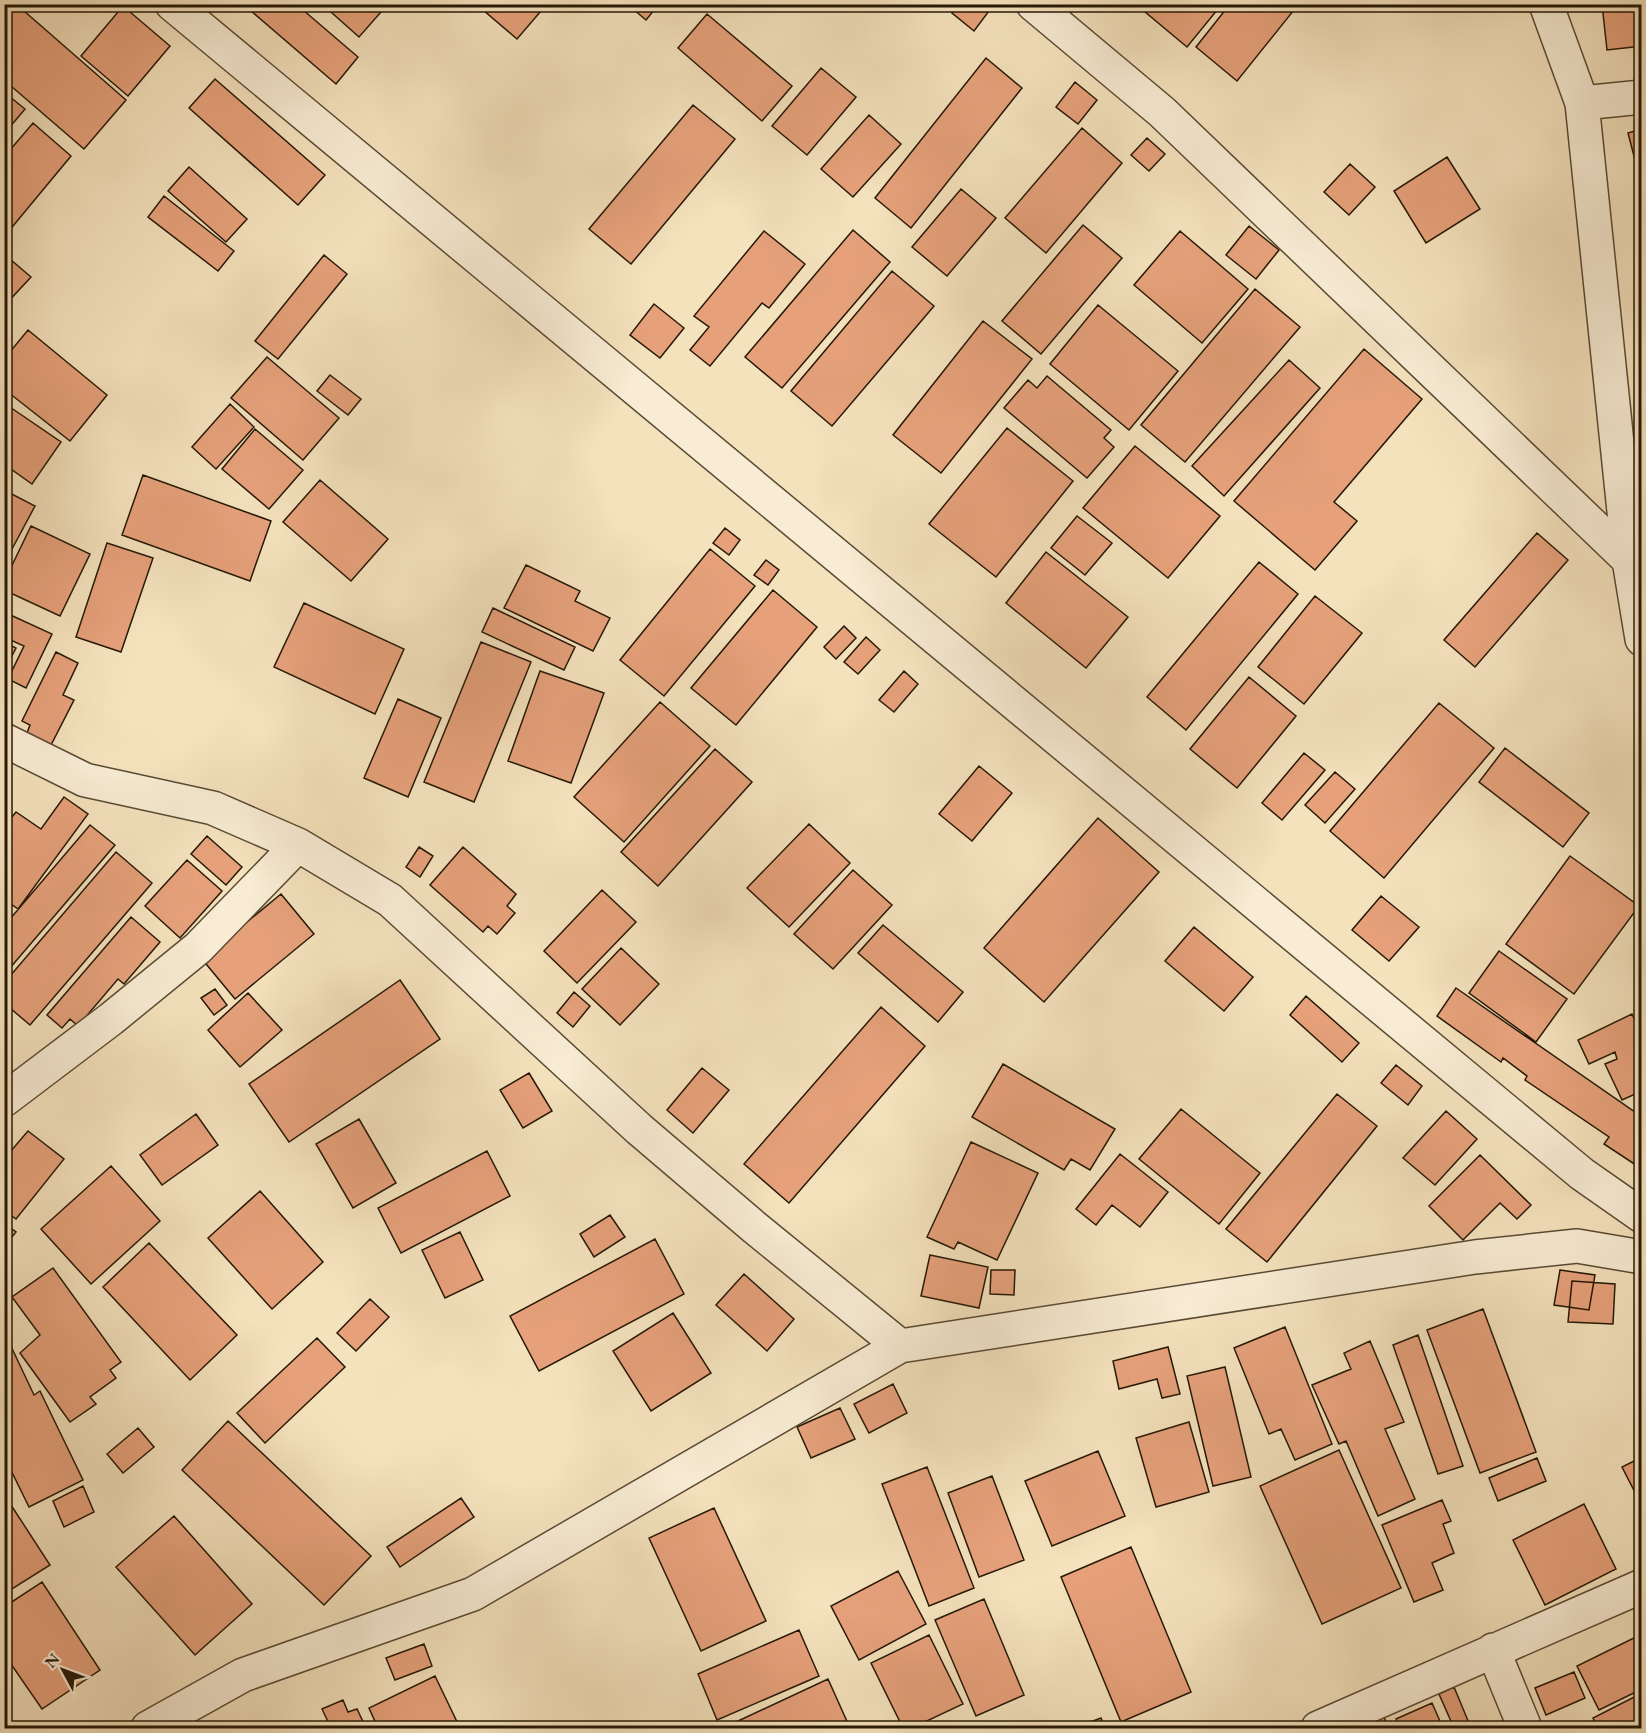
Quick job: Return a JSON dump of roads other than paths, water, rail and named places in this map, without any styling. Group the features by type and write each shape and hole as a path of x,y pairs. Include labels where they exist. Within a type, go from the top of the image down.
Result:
{"street":[{"path":"172,4 1582,1174 1641,1216"},
{"path":"1034,4 1162,112 1629,560"},
{"path":"1546,4 1582,103 1629,560 1641,639"},
{"path":"1582,103 1641,98"},
{"path":"4,740 85,780 213,808 298,845 390,900 639,1129 754,1227 900,1346"},
{"path":"4,1100 111,1019 198,948 298,845"},
{"path":"148,1728 243,1675 473,1594 900,1346 1475,1257 1577,1246 1641,1257"},
{"path":"1318,1728 1641,1586"},
{"path":"1493,1650 1525,1728"}]}
